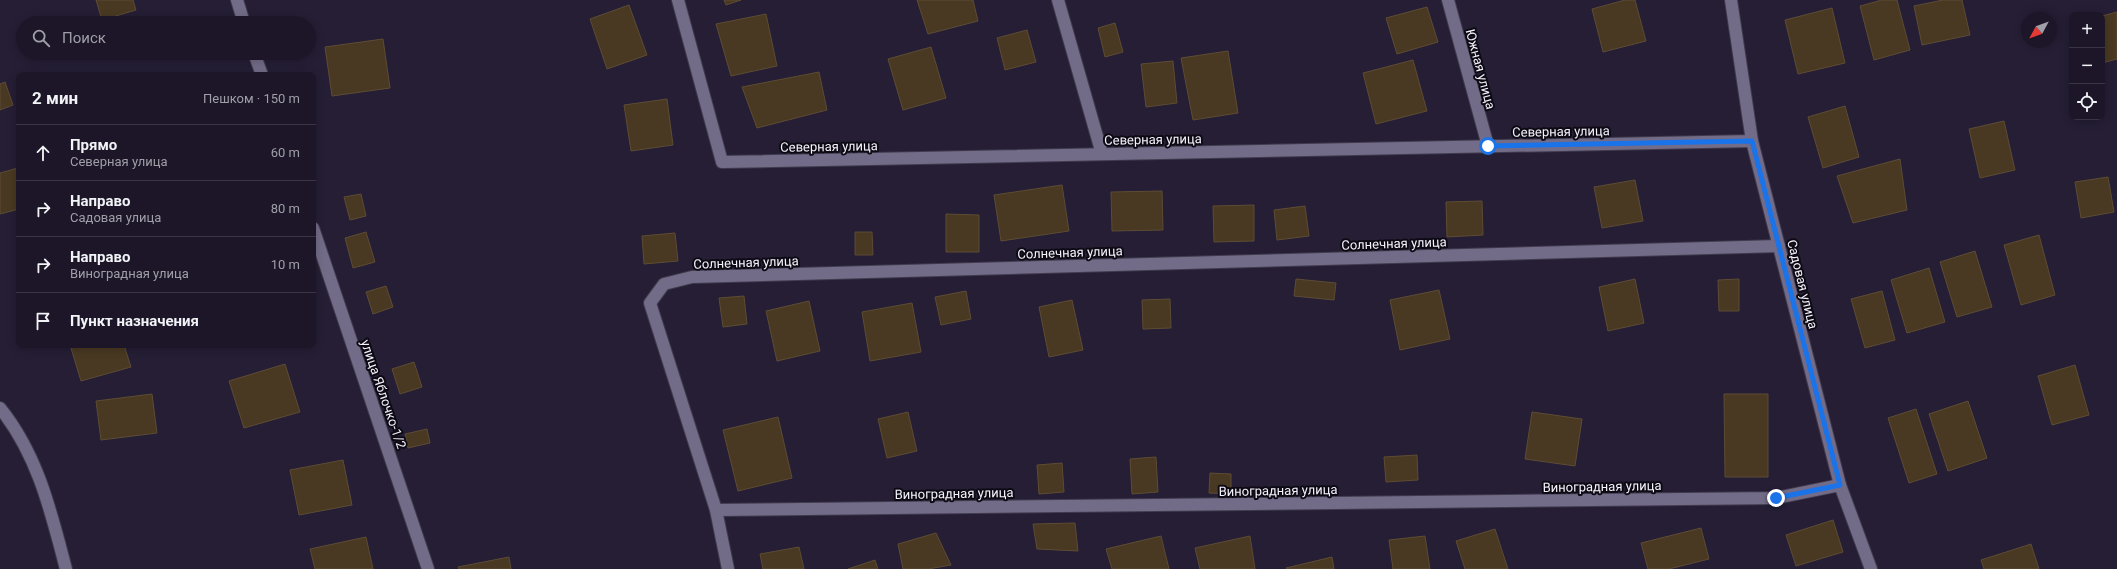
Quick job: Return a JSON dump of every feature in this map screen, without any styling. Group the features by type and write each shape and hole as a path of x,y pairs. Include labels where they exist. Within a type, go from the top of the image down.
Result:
{"street":[{"path":"237,0 242,16"},
{"name":"Северная улица","path":"678,0 722,162 1752,141"},
{"path":"1058,0 1102,154"},
{"name":"Южная улица","path":"1448,0 1488,146"},
{"name":"Садовая улица","path":"1731,0 1752,141 1840,485 1871,569"},
{"path":"257,60 261,72"},
{"name":"улица Яблочко-1/2","path":"316,237 428,569"},
{"name":"Солнечная улица","path":"728,569 716,510 650,303 664,284 692,277 1779,246"},
{"path":"0,408 15,426 44,488 66,569"},
{"name":"Виноградная улица","path":"716,510 1776,498 1840,485"}],"building":[{"path":"96,0 133,0 136,10 116,16 101,16"},
{"path":"724,0 741,0 726,5"},
{"path":"917,0 973,0 978,21 928,34"},
{"path":"1625,0 1635,0 1646,41 1603,52 1592,9"},
{"path":"1882,0 1897,0 1910,50 1874,60 1860,6"},
{"path":"1943,0 1962,0 1970,35 1922,45 1914,6"},
{"path":"629,5 647,55 607,69 590,19"},
{"path":"1427,7 1438,42 1397,54 1386,18"},
{"path":"1832,8 1845,63 1798,74 1785,20"},
{"path":"2117,12 2117,59 2105,62 2105,48 2105,15"},
{"path":"766,14 777,66 731,76 716,24"},
{"path":"1115,23 1123,52 1105,57 1098,28"},
{"path":"1027,30 1036,62 1005,70 997,38"},
{"path":"383,39 390,88 332,96 325,47"},
{"path":"931,47 946,98 903,110 888,59"},
{"path":"1228,51 1238,113 1193,120 1181,58"},
{"path":"1413,60 1427,111 1376,124 1363,73"},
{"path":"1173,61 1177,103 1146,107 1141,64"},
{"path":"819,72 827,110 757,128 742,87"},
{"path":"5,82 13,105 0,110 0,84"},
{"path":"667,99 673,145 631,151 624,105"},
{"path":"1845,106 1859,157 1823,168 1808,117"},
{"path":"2004,121 2015,170 1980,178 1969,129"},
{"path":"1900,159 1907,210 1853,223 1837,176"},
{"path":"16,169 16,210 0,214 0,173"},
{"path":"2108,177 2114,212 2081,218 2075,182"},
{"path":"1635,180 1643,221 1602,228 1594,187"},
{"path":"1062,185 1069,231 1001,241 994,195"},
{"path":"1162,191 1163,230 1112,231 1111,192"},
{"path":"361,194 366,216 350,220 344,197"},
{"path":"1482,201 1483,235 1447,237 1446,202"},
{"path":"1254,205 1254,241 1214,242 1213,206"},
{"path":"1305,206 1309,236 1277,240 1274,210"},
{"path":"946,214 979,215 979,252 946,252"},
{"path":"366,232 375,262 353,268 345,238"},
{"path":"855,232 872,232 873,255 855,255"},
{"path":"675,233 678,261 644,264 642,236"},
{"path":"2039,235 2055,295 2021,305 2004,245"},
{"path":"1975,251 1992,307 1957,317 1940,262"},
{"path":"1929,268 1945,322 1907,333 1891,280"},
{"path":"1296,279 1336,283 1334,300 1294,296"},
{"path":"1635,279 1644,323 1608,331 1599,287"},
{"path":"1739,279 1739,311 1719,311 1718,280"},
{"path":"386,286 393,307 373,314 366,292"},
{"path":"1439,290 1450,339 1400,350 1390,300"},
{"path":"966,291 971,319 941,325 935,297"},
{"path":"1882,291 1895,340 1865,348 1851,299"},
{"path":"744,296 747,324 723,327 719,298"},
{"path":"1170,299 1171,328 1143,329 1142,300"},
{"path":"1072,300 1083,350 1049,357 1039,307"},
{"path":"809,301 820,351 777,361 766,311"},
{"path":"912,303 921,352 870,361 862,312"},
{"path":"71,348 125,348 131,367 81,381"},
{"path":"414,362 422,387 400,394 392,369"},
{"path":"285,364 300,412 244,428 229,381"},
{"path":"2075,365 2089,415 2052,425 2038,376"},
{"path":"152,394 157,433 101,440 96,401"},
{"path":"1724,394 1768,394 1768,477 1725,477"},
{"path":"1968,401 1987,458 1948,471 1929,414"},
{"path":"1916,409 1937,474 1909,483 1888,418"},
{"path":"908,412 917,451 887,458 878,419"},
{"path":"1532,412 1582,419 1575,466 1525,459"},
{"path":"778,417 792,478 738,491 723,430"},
{"path":"427,429 430,443 408,448 405,434"},
{"path":"1417,455 1418,480 1386,482 1384,457"},
{"path":"1156,457 1158,492 1132,494 1130,459"},
{"path":"343,460 352,505 299,515 290,470"},
{"path":"1062,463 1064,492 1039,494 1037,465"},
{"path":"1210,473 1231,474 1231,494 1209,493"},
{"path":"1833,520 1843,552 1796,566 1786,535"},
{"path":"1075,523 1078,551 1037,549 1033,524"},
{"path":"1701,528 1709,559 1669,569 1648,569 1641,543"},
{"path":"1495,529 1508,569 1465,569 1456,541"},
{"path":"936,533 951,565 928,569 903,569 898,544"},
{"path":"1161,536 1169,569 1112,569 1106,549"},
{"path":"1250,536 1255,569 1200,569 1195,548"},
{"path":"1425,536 1430,569 1393,569 1389,540"},
{"path":"366,537 373,569 315,569 310,549"},
{"path":"2031,544 2039,569 1984,569 1981,560"},
{"path":"799,547 804,569 763,569 760,554"},
{"path":"509,557 511,569 459,569 458,567"},
{"path":"1332,557 1334,569 1286,568"},
{"path":"875,560 878,569 848,569"}],"route":[{"path":"1488,146 1752,141 1840,485 1776,498"}]}
